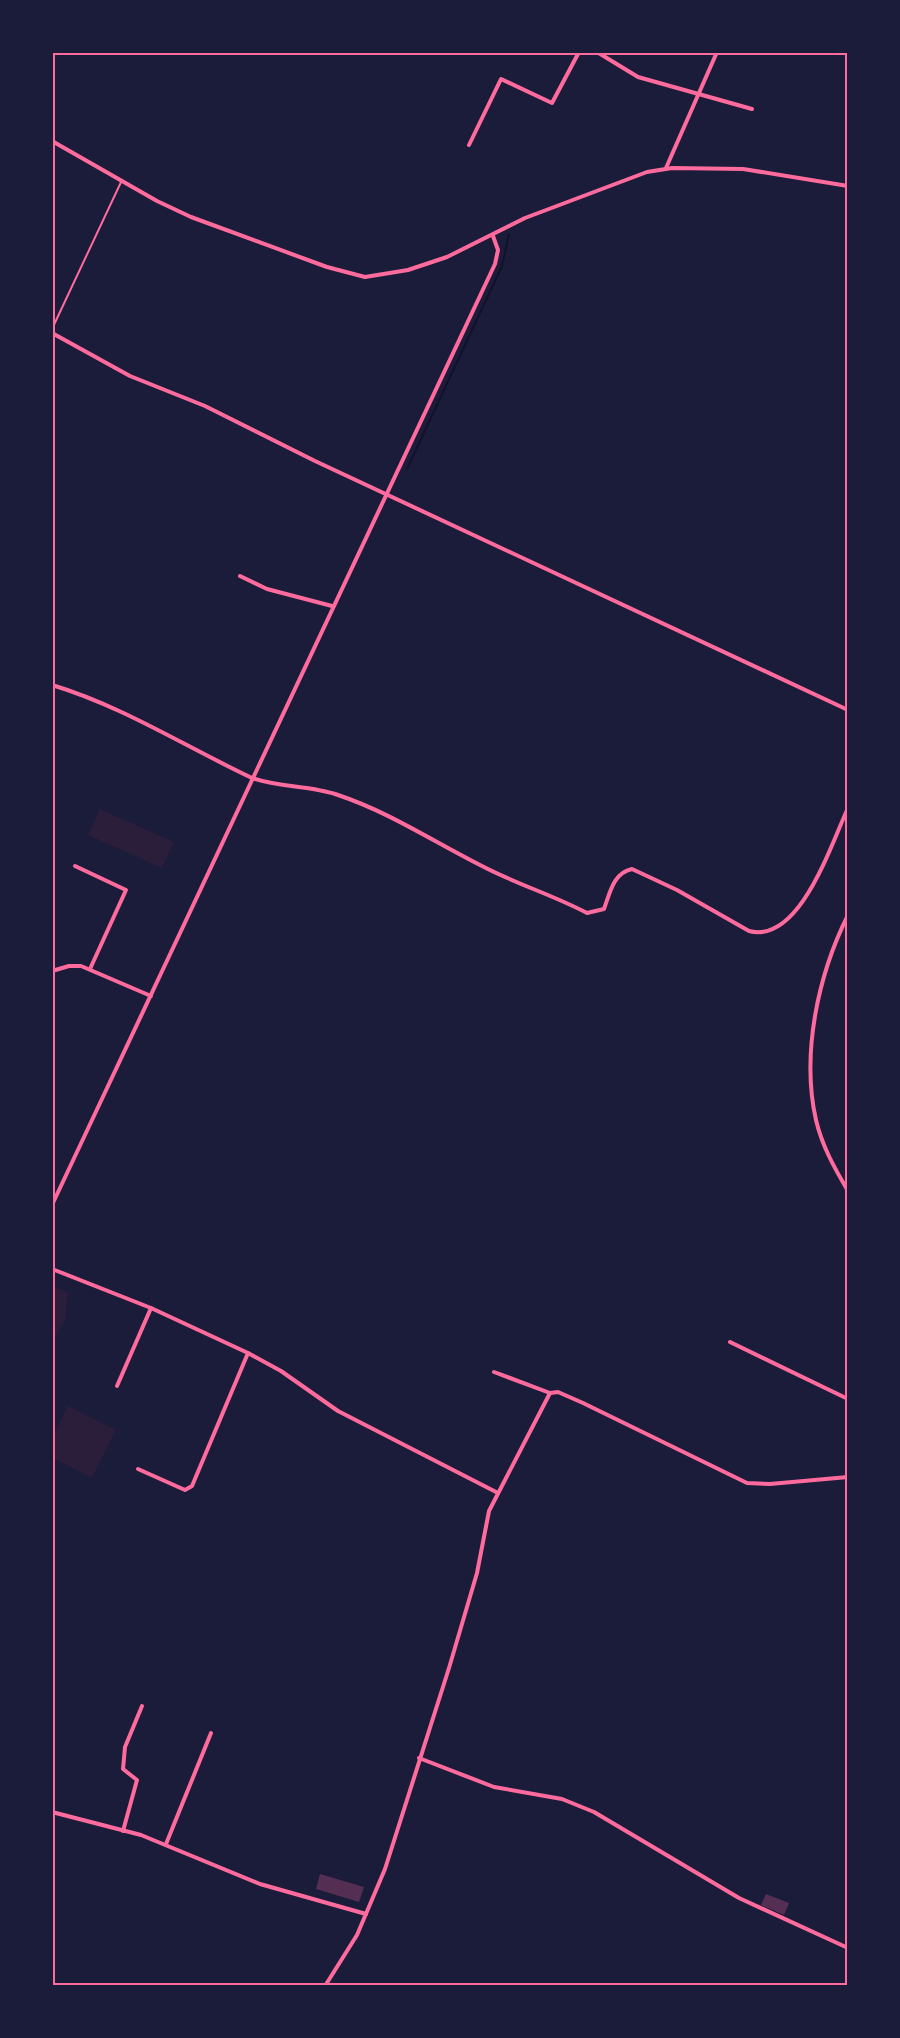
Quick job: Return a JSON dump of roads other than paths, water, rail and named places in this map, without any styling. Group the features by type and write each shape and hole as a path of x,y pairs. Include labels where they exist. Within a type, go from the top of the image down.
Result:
{"street":[{"path":"469,145 501,79 552,103 579,52"},
{"path":"665,169 717,52"},
{"path":"598,53 638,77 753,109"},
{"path":"52,141 157,201 224,231 359,276 378,276 408,270 447,257 493,236 520,220 640,174 665,169 743,168 848,186"},
{"path":"52,1205 332,606 388,494 495,264 498,250 493,236"},
{"path":"52,331 130,376 194,401 315,461 848,710"},
{"path":"240,576 267,589 332,606"},
{"path":"52,685 79,693 121,712 252,778 271,784 320,789 341,795 432,838 485,868 587,913 604,909 615,880 620,873 632,869 677,890 749,931 761,934 788,920 802,904 848,808"},
{"path":"75,866 126,890 90,969"},
{"path":"848,915 826,972 814,1029 811,1061 812,1096 819,1131 848,1191"},
{"path":"52,971 74,965 90,969 151,996"},
{"path":"52,1269 151,1308 248,1353 281,1371 338,1411 498,1493"},
{"path":"117,1386 151,1308"},
{"path":"730,1342 848,1399"},
{"path":"138,1469 185,1490 192,1486 248,1353"},
{"path":"494,1372 550,1393 558,1392 583,1402 747,1483 770,1484 848,1477"},
{"path":"325,1986 357,1935 406,1808 419,1758 477,1573 489,1511 550,1393"},
{"path":"123,1831 137,1780 123,1769 123,1756 142,1706"},
{"path":"166,1844 211,1733"},
{"path":"419,1758 494,1787 572,1802 594,1812 739,1898 848,1948"},
{"path":"52,1812 166,1844 260,1884 366,1914"}],"lane":[{"path":"52,331 122,180"}],"waterway":[{"path":"407,469 502,266 509,234"}]}
